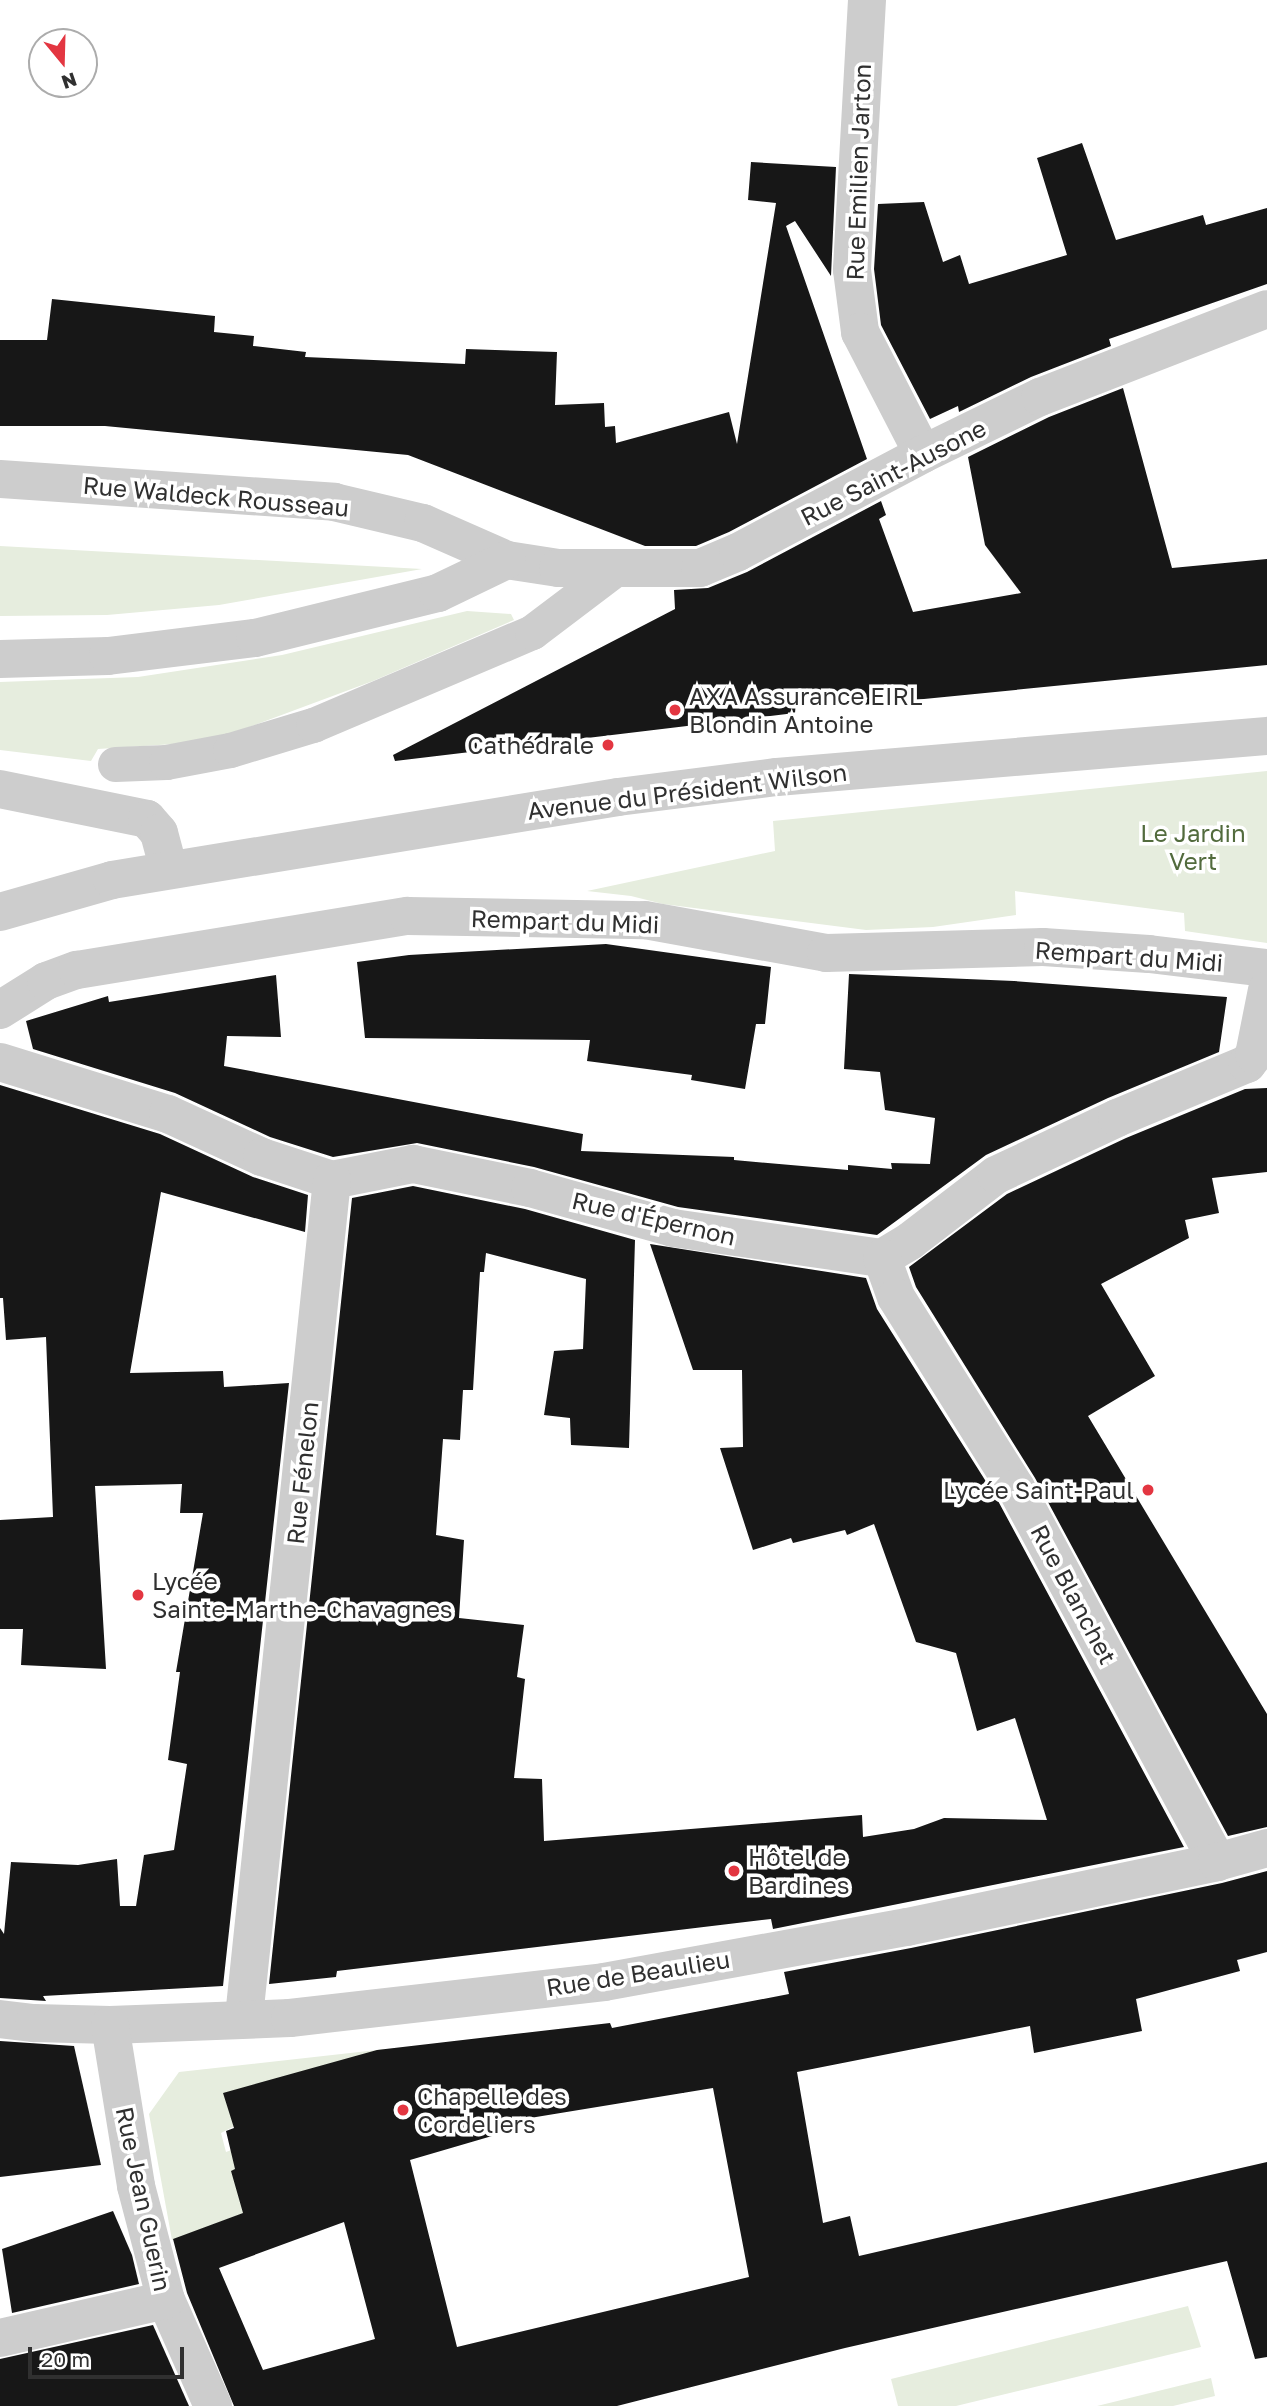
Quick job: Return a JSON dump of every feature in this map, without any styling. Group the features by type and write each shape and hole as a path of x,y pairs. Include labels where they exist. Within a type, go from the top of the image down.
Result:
{"street":[{"name":"Rue Emilien Jarton","path":"867,0 852,270 855,295 860,332 923,454"},
{"name":"Rue Saint-Ausone","path":"507,560 558,568 699,568 738,552 923,454 1040,397 1267,309"},
{"name":"Rue Waldeck Rousseau","path":"0,479 334,502 423,523 507,560"},
{"path":"0,659 108,656 255,638 438,593 507,560"},
{"path":"115,764 166,762 230,750 313,725 532,632 614,570"},
{"name":"Avenue du Président Wilson","path":"0,912 112,880 502,814 777,777 1267,736"},
{"path":"0,789 146,819 159,833 169,870"},
{"name":"Rempart du Midi","path":"0,1010 46,981 77,970 408,916 645,920 826,953 1043,947 1149,954 1267,968"},
{"path":"882,1258 910,1241 996,1175 1117,1118 1247,1064 1254,1055 1267,990"},
{"name":"Rue d'Épernon","path":"0,1062 168,1114 262,1157 332,1180 413,1164 530,1188 673,1228 882,1258"},
{"name":"Rue Fénelon","path":"244,2017 332,1180"},
{"name":"Rue Blanchet","path":"882,1258 896,1297 1016,1488 1217,1862"},
{"name":"Rue de Beaulieu","path":"0,2019 34,2023 110,2025 244,2017 290,2018 604,1982 907,1927 1217,1862 1267,1848"},
{"name":"Rue Jean Guerin","path":"110,2025 136,2186 166,2300 213,2406"},
{"path":"0,2338 166,2300"}],"green space":[{"path":"0,546 422,569 219,605 107,615 0,616"},
{"path":"467,611 511,614 514,620 373,681 233,733 174,744 98,749 91,761 0,750 0,682 138,677 282,655"},
{"name":"Le Jardin Vert","path":"1267,771 1267,943 1185,931 1184,913 1015,891 1016,915 933,927 866,930 663,904 631,896 587,891 775,851 773,821"},
{"path":"386,2049 221,2133 226,2152 234,2149 254,2209 172,2240 149,2114 179,2072"},
{"path":"1188,2306 1201,2347 956,2406 898,2406 891,2379"},
{"path":"1211,2378 1215,2396 1173,2406 1097,2406"}],"building":[{"path":"1082,143 1116,240 1203,215 1206,225 1267,208 1267,284 1109,339 1111,346 1031,377 959,412 958,406 930,419 881,325 874,269 878,204 924,202 943,262 960,255 969,284 1067,255 1037,158"},
{"path":"751,162 836,167 831,276 795,221 786,226 867,459 729,532 696,546 645,546 408,455 105,426 0,426 0,340 47,340 52,299 215,316 214,332 254,336 253,346 306,352 305,357 465,364 466,349 557,352 555,405 604,403 605,427 615,426 616,443 729,412 737,444 776,203 748,200"},
{"path":"1123,388 1172,568 1267,559 1267,665 863,705 864,694 797,689 795,713 395,761 393,755 675,609 674,590 708,588 747,572 881,501 886,515 879,519 913,612 1021,593 985,545 968,457 1049,417"},
{"path":"606,944 771,967 765,1024 756,1024 745,1089 691,1080 692,1075 587,1061 590,1040 365,1038 357,962 409,955"},
{"path":"849,974 1014,981 1227,997 1219,1052 1108,1098 986,1155 877,1235 678,1207 534,1167 417,1143 333,1157 270,1137 175,1093 33,1049 26,1021 108,996 109,1002 276,975 281,1037 227,1036 224,1066 583,1134 581,1151 734,1157 734,1160 848,1170 848,1165 892,1169 891,1163 930,1164 935,1118 885,1110 880,1072 844,1069"},
{"path":"0,1085 160,1134 253,1177 308,1195 305,1232 161,1192 130,1373 223,1371 224,1387 289,1383 223,1986 43,1996 46,2001 0,1998 0,1928 4,1934 11,1862 78,1865 117,1859 120,1906 136,1906 144,1855 174,1850 187,1764 168,1760 180,1672 176,1672 203,1513 180,1513 182,1484 95,1486 106,1669 21,1665 23,1629 0,1629 0,1520 53,1517 46,1337 6,1340 3,1298 0,1298"},
{"name":"Lycée Saint-Paul","path":"1267,1088 1267,1172 1212,1178 1219,1213 1185,1220 1189,1238 1101,1284 1155,1376 1088,1416 1267,1714 1267,1827 1228,1836 1035,1478 916,1287 909,1267 1007,1194 1126,1138 1245,1089"},
{"path":"413,1186 525,1209 635,1240 629,1448 571,1445 570,1418 544,1415 554,1351 583,1349 586,1279 486,1253 484,1272 480,1272 473,1390 463,1390 460,1440 443,1439 436,1535 464,1540 459,1618 524,1625 517,1677 525,1679 514,1778 542,1779 544,1841 862,1815 863,1837 914,1829 944,1818 1047,1820 1015,1718 977,1731 956,1653 916,1642 874,1524 847,1535 845,1530 793,1543 791,1538 753,1550 720,1448 743,1447 742,1370 693,1370 650,1244 866,1278 877,1309 997,1499 1184,1847 773,1929 771,1919 337,1971 336,1977 269,1984 352,1198"},
{"path":"1267,1871 1267,1952 1237,1960 1240,1971 1136,1999 1142,2031 1034,2053 1030,2026 797,2072 823,2223 850,2216 859,2256 1267,2162 1267,2357 1255,2359 1227,2261 845,2348 617,2406 234,2406 187,2293 173,2239 243,2213 231,2171 235,2169 226,2131 234,2128 223,2093 377,2050 610,2023 612,2028 789,1994 784,1972 1222,1883","holes":["713,2088 749,2277 457,2347 410,2160 526,2126 530,2118","344,2222 375,2339 263,2370 219,2268"]},
{"path":"0,2041 74,2046 101,2165 0,2177"},
{"path":"113,2211 132,2255 139,2284 12,2313 2,2249"},
{"path":"153,2325 189,2406 0,2406 0,2359"}],"place":[{"name":"AXA Assurance EIRL Blondin Antoine","path":"675,710"},
{"name":"Cathédrale","path":"608,745"},
{"name":"Lycée Saint-Paul","path":"1148,1490"},
{"name":"Lycée Sainte-Marthe-Chavagnes","path":"138,1595"},
{"name":"Hôtel de Bardines","path":"734,1871"},
{"name":"Chapelle des Cordeliers","path":"403,2110"}]}
